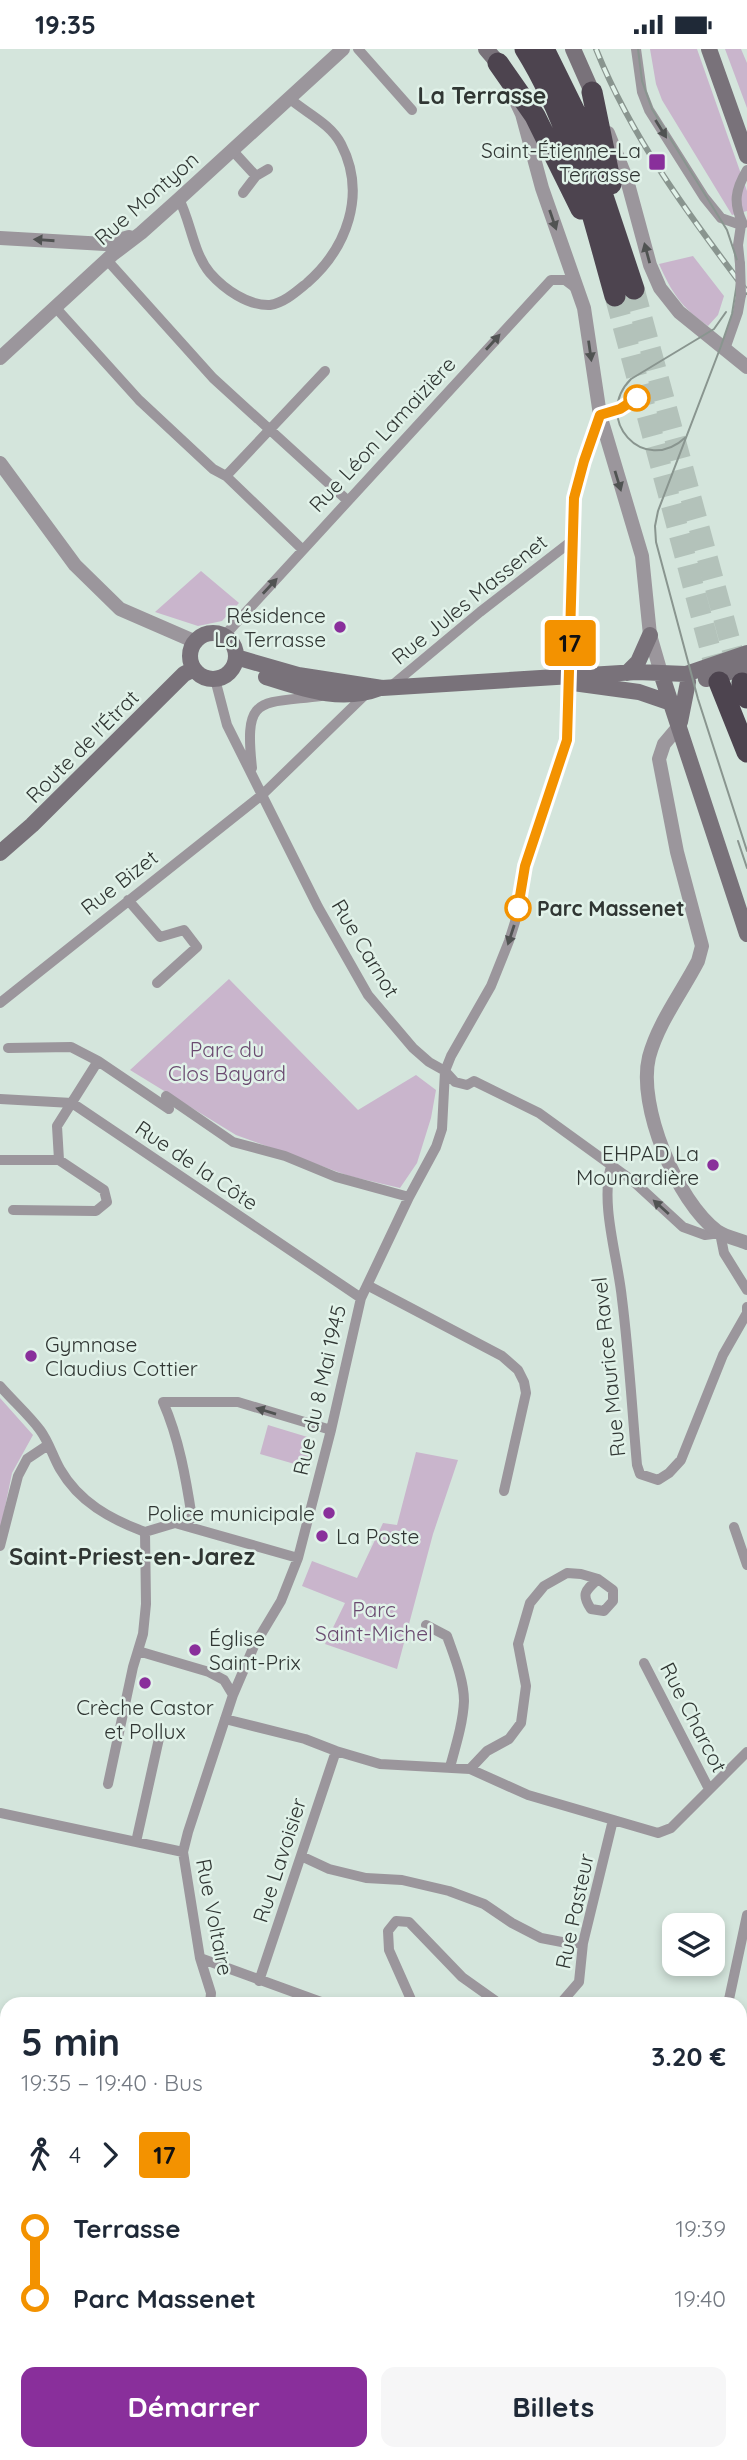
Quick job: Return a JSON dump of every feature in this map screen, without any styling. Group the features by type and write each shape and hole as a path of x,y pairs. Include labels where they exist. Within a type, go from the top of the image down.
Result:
{"highway":[{"path":"525,49 547,88 565,132 579,170 602,252"},
{"path":"544,49 575,111 624,293"},
{"path":"492,56 535,116 624,293"},
{"path":"592,92 624,293"},
{"path":"719,682 747,752"}],"main road":[{"path":"573,49 592,92"},
{"path":"709,49 747,156"},
{"path":"211,633 224,636 234,645 235,661 227,675 215,679 203,677 194,669 190,656 196,642 211,633"},
{"path":"627,673 638,662 650,635"},
{"path":"544,678 663,678 686,674 747,653"},
{"path":"235,661 298,675 349,681 379,690"},
{"path":"235,661 295,687 331,695 627,673 688,683 745,683"},
{"name":"Route de l'Étrat","path":"0,853 32,825 184,674 194,669"},
{"path":"544,678 639,692 671,703"},
{"path":"663,678 747,934"},
{"path":"680,725 688,683"}],"street":[{"name":"Rue Montyon","path":"319,70 330,49"},
{"name":"Rue Montyon","path":"0,358 342,49"},
{"path":"358,49 412,110"},
{"path":"636,49 642,92 649,110 704,197 721,218 744,223"},
{"path":"492,56 522,114 542,188 584,308 600,415 642,556 650,635 663,678"},
{"path":"592,92 627,180 650,265 660,288 679,312 747,367"},
{"path":"179,199 188,215 201,258 209,271 222,285 246,300 271,305 281,302 314,277 332,258 349,217 353,192 352,177 340,141 326,125 289,98"},
{"path":"232,149 256,176"},
{"path":"243,193 256,176 268,169"},
{"path":"725,349 741,296 738,245 744,223 735,202 736,190 747,170"},
{"path":"0,238 106,244 141,233"},
{"path":"87,243 96,256 94,272"},
{"path":"107,260 214,378 347,500"},
{"name":"Rue Léon Lamaizière","path":"224,636 551,280 565,280 577,289"},
{"path":"56,308 139,400 214,469 226,476 303,550"},
{"path":"226,476 325,371"},
{"path":"445,1071 491,986 509,941 518,909 525,866 567,740 574,498 600,415"},
{"path":"0,463 75,565 120,609 196,642"},
{"name":"Rue Jules Massenet","path":"263,794 379,690 573,540"},
{"name":"Rue Carnot","path":"215,679 227,725 318,907 368,995 413,1048 445,1071 455,1082 467,1086 474,1081 539,1113 633,1181 682,1227 705,1235 720,1233"},
{"path":"253,775 250,728 258,707 268,701 331,695"},
{"path":"680,725 664,744 659,759 677,852 702,946 698,961 656,1038 646,1078 649,1102 662,1141 663,1153 692,1204 720,1233 747,1243"},
{"name":"Rue Bizet","path":"0,1003 263,794"},
{"path":"128,900 160,937 184,930 197,947 157,983"},
{"path":"8,1048 71,1047 98,1061 169,1109"},
{"path":"59,1160 57,1126 98,1061"},
{"name":"Rue du 8 Mai 1945","path":"225,1719 254,1646 281,1601 298,1557 361,1298 436,1147 442,1129 445,1071"},
{"path":"166,1096 233,1142 285,1156 336,1177 409,1197"},
{"path":"0,1100 72,1103"},
{"name":"Rue de la Côte","path":"72,1103 361,1298"},
{"path":"662,1141 670,1150 698,1200 714,1219 724,1227 747,1236"},
{"path":"0,1160 59,1160 104,1190 107,1202 96,1211 12,1210"},
{"name":"Rue Maurice Ravel","path":"611,1166 607,1179 607,1196 622,1297 640,1474 658,1480 669,1473 681,1459 723,1355 747,1313 747,1307"},
{"path":"720,1233 724,1253 747,1290"},
{"path":"367,1286 481,1344 519,1370 526,1393 504,1491"},
{"path":"0,1386 41,1431 74,1491 91,1505 127,1526 145,1532 175,1523 298,1557"},
{"path":"184,1525 192,1518 187,1487 163,1402 238,1402 331,1430"},
{"path":"0,1546 18,1476 27,1459 48,1445"},
{"path":"734,1527 747,1565"},
{"path":"108,1784 143,1634 146,1604 145,1532"},
{"path":"470,1769 487,1751 509,1739 521,1723 526,1686 519,1644 530,1603 544,1586 567,1573 598,1579"},
{"path":"426,1625 447,1636 464,1699 458,1739 450,1767"},
{"path":"138,1651 209,1672 224,1680 233,1695"},
{"name":"Rue Charcot","path":"644,1663 709,1790"},
{"path":"225,1719 305,1739 380,1764 470,1769 528,1795 658,1833 671,1828 747,1752"},
{"name":"Rue Voltaire","path":"211,1997 200,1958 183,1852 225,1719"},
{"path":"136,1842 160,1734"},
{"name":"Rue Lavoisier","path":"260,1981 336,1751"},
{"path":"0,1813 183,1852"},
{"name":"Rue Pasteur","path":"567,1997 579,1982 583,1943 613,1820"},
{"path":"301,1856 329,1869 366,1878 402,1880 449,1891 484,1904 541,1938 583,1943"},
{"path":"729,1997 747,1915"},
{"path":"410,1997 389,1950 388,1931 396,1921 410,1922 462,1977 490,1997"},
{"path":"200,1958 304,1997"}],"green space":[{"path":"650,49 697,49 747,191 747,211 732,215 662,100 656,84"},
{"path":"725,49 741,49 747,63 747,108"},
{"path":"693,256 724,296 718,315 708,326 678,299 659,264"},
{"path":"201,571 239,603 222,621 198,626 155,612"},
{"name":"Parc du Clos Bayard","path":"229,979 358,1110 416,1075 436,1090 431,1118 417,1163 400,1188 349,1176 236,1135 130,1070"},
{"path":"0,1398 33,1435 12,1473 0,1532"},
{"path":"268,1425 314,1439 305,1467 260,1454"},
{"name":"Parc Saint-Michel","path":"416,1452 458,1460 433,1534 397,1669 325,1644 345,1603 302,1586 312,1561 357,1578 383,1523 397,1525"}],"tunnel":[{"path":"634,289 740,678"},
{"path":"615,296 719,682"}],"tram line":[{"path":"638,49 642,81 652,109 727,230 737,260 738,277 732,314 658,511 655,526 656,542 698,699 747,851"},
{"path":"686,437 670,448 654,450 639,447 628,438 620,425 617,410 620,394 631,379 714,329 726,312"},
{"path":"738,841 747,868"}],"railway":[{"path":"596,49 610,82 644,145 683,205 747,292"}],"bus line":[{"name":"17","path":"518,908 525,866 567,740 574,498 600,415 620,409 637,398"}],"place":[{"name":"Saint-Étienne-La Terrasse","path":"657,162"},
{"name":"Résidence La Terrasse","path":"340,627"},
{"name":"Parc Massenet","path":"518,908"},
{"name":"EHPAD La Mounardière","path":"713,1165"},
{"name":"Gymnase Claudius Cottier","path":"31,1356"},
{"name":"Police municipale","path":"329,1513"},
{"name":"La Poste","path":"322,1536"},
{"name":"Église Saint-Prix","path":"195,1650"},
{"name":"Crèche Castor et Pollux","path":"145,1683"}],"district":[{"name":"La Terrasse","path":"482,95"},
{"name":"Saint-Priest-en-Jarez","path":"132,1556"}]}
